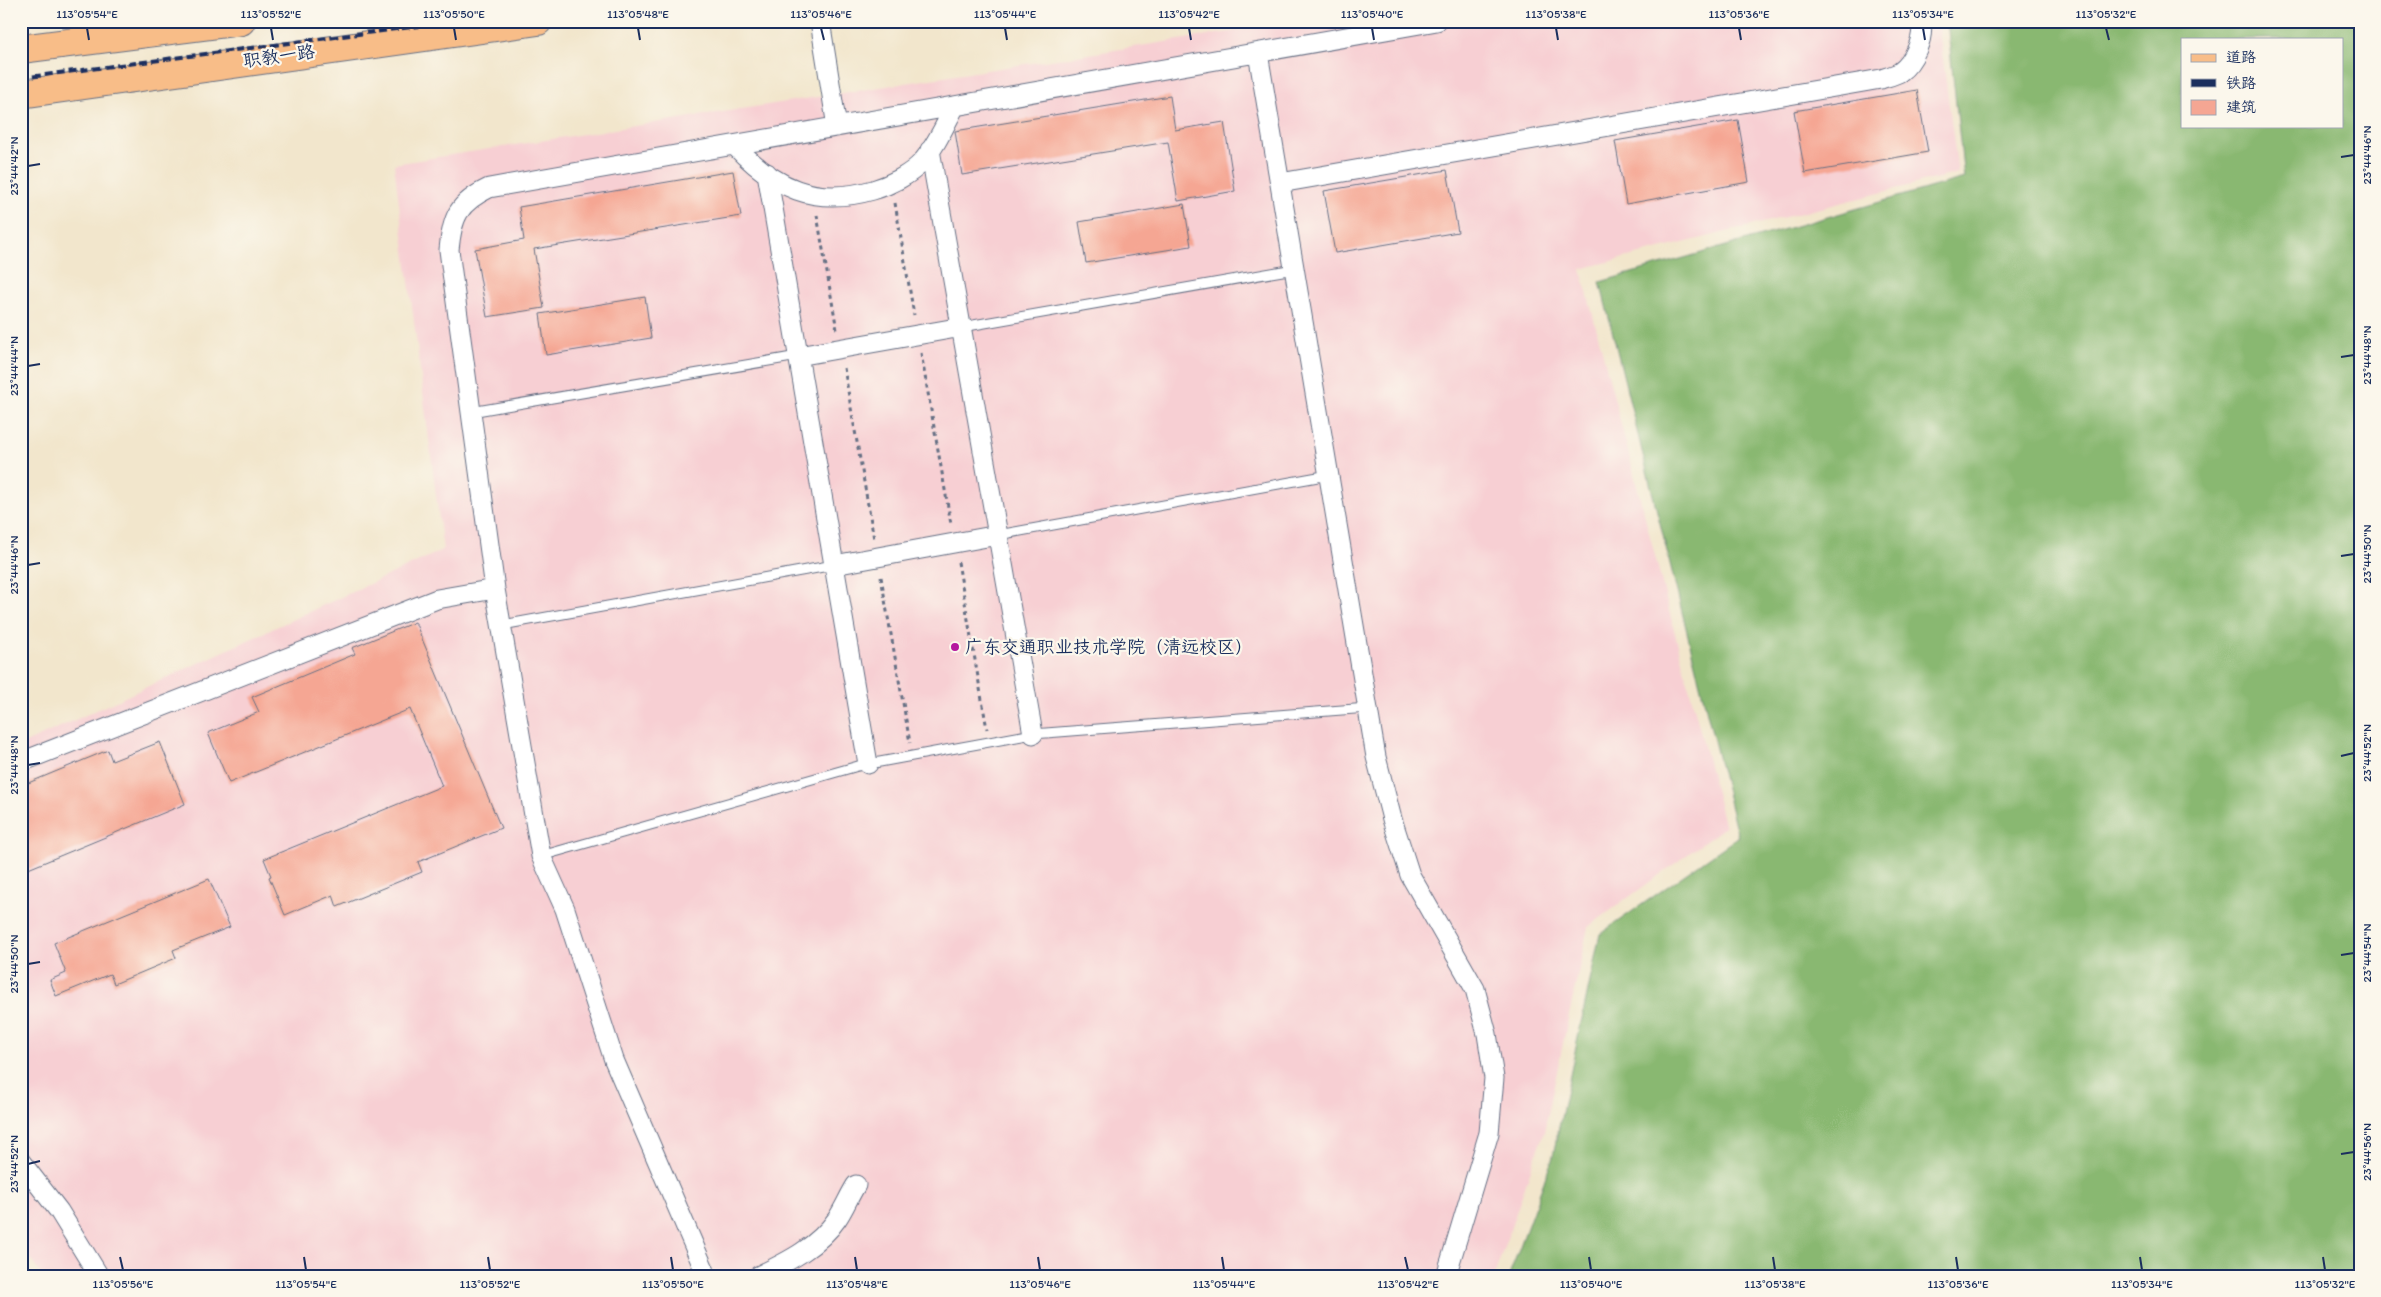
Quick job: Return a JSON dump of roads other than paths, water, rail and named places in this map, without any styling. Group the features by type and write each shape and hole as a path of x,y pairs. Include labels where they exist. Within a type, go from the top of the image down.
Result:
{"main road":[{"path":"21,49 241,21"},
{"name":"职教一路","path":"21,94 538,21"}],"street":[{"path":"820,21 837,127"},
{"path":"707,1276 614,1060 565,909 541,856 495,589 449,250 451,228 459,212 471,196 489,188 1437,21"},
{"path":"1280,183 1881,79 1901,71 1915,54 1922,26 1920,21"},
{"path":"1258,53 1376,757 1410,875 1475,989 1487,1034 1494,1078 1489,1133 1446,1276"},
{"path":"734,145 753,165 805,194 831,198 855,195 901,178 921,162 955,106"},
{"path":"930,150 1034,734"},
{"path":"766,173 868,764"},
{"path":"798,356 962,327"},
{"path":"834,565 998,535"},
{"path":"21,762 437,599 495,589"},
{"path":"21,1162 59,1211 99,1276"},
{"path":"758,1276 790,1260 820,1239 836,1220 856,1185"}],"lane":[{"path":"962,327 1294,269"},
{"path":"471,412 798,356"},
{"path":"998,535 1329,475"},
{"path":"502,625 834,565"},
{"path":"541,856 868,764 1034,734 1368,708"}],"railway":[{"path":"21,78 458,21"}],"place":[{"name":"广东交通职业技术学院（清远校区）","path":"955,647"}]}
